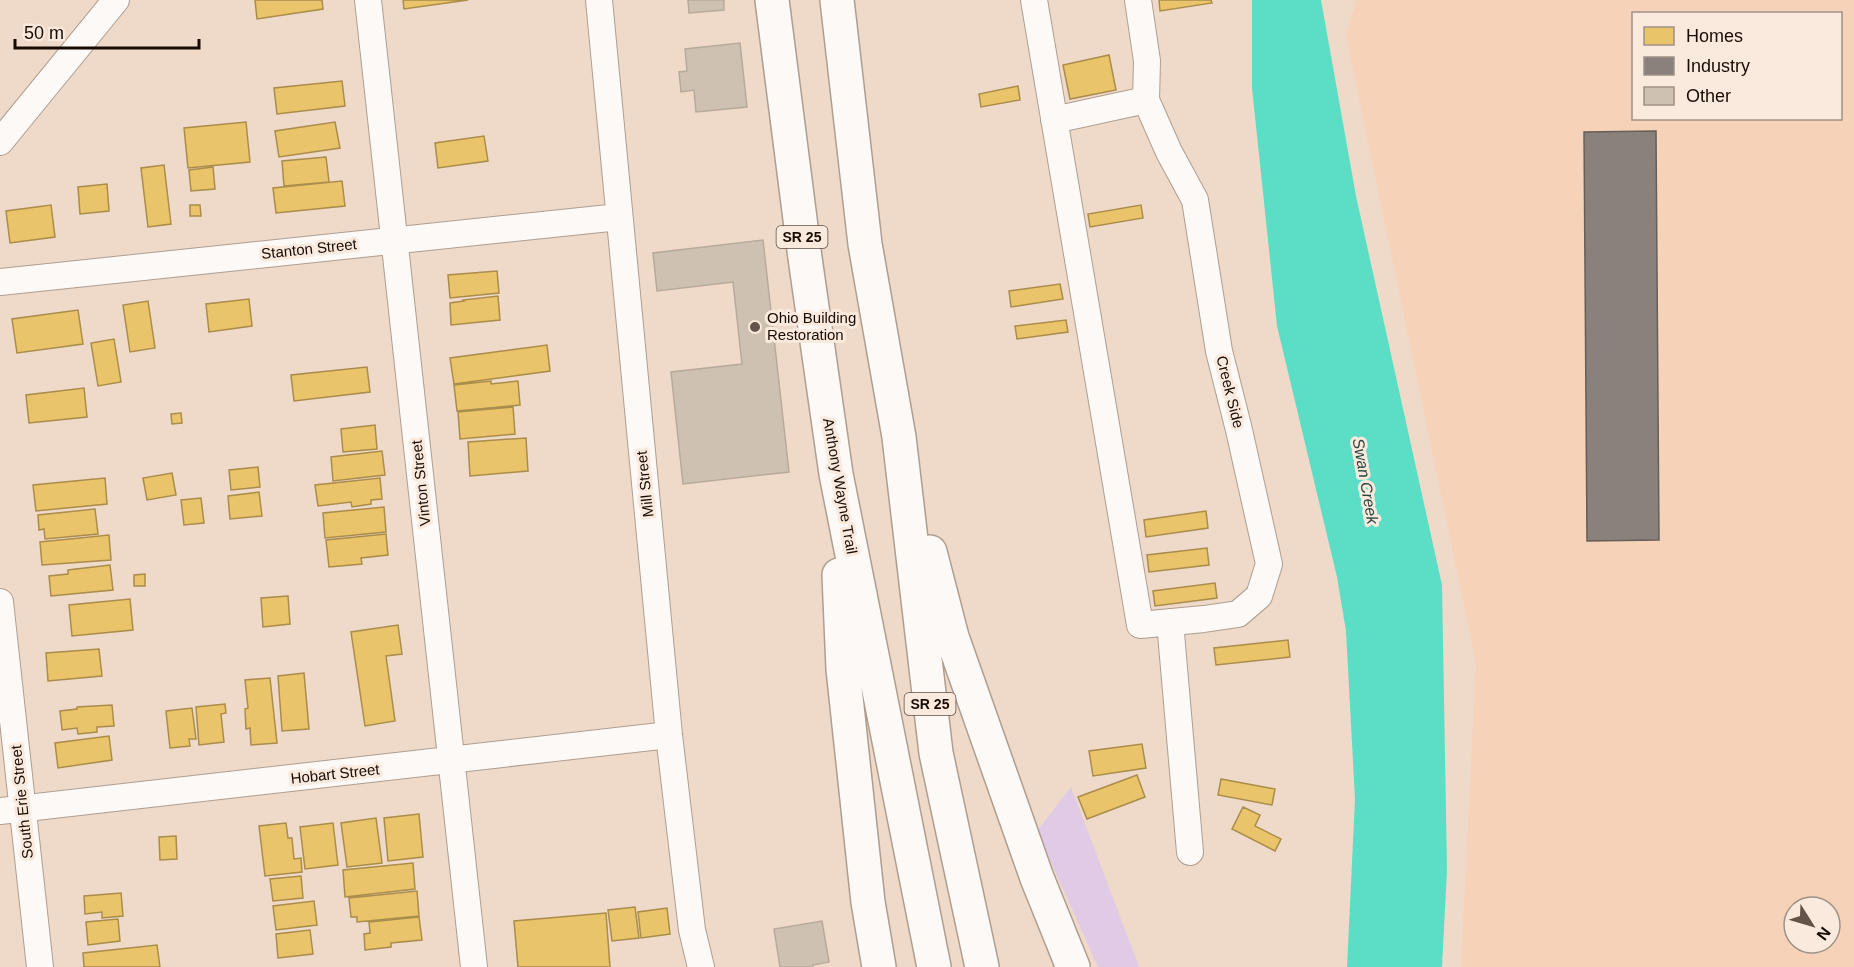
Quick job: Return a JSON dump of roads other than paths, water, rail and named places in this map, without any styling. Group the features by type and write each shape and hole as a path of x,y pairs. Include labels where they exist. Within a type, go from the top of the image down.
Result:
{"highway":[{"name":"Anthony Wayne Trail","path":"772,0 805,258 836,474 934,967"},
{"name":"SR 25","path":"837,0 865,244 899,437 936,753 982,967"},
{"path":"899,437 952,637 1037,878 1073,967"},
{"path":"836,474 843,669 868,902 879,967"}],"street":[{"path":"0,142 116,0"},
{"name":"Vinton Street","path":"368,0 474,967"},
{"name":"Mill Street","path":"599,0 669,735 692,930 701,967"},
{"name":"Creek Side","path":"1034,0 1140,625 1238,614 1259,596 1269,564 1219,351 1195,200 1169,152 1146,100 1147,61 1138,0"},
{"path":"1054,120 1146,100"},
{"name":"Stanton Street","path":"0,282 619,217"},
{"name":"South Erie Street","path":"0,602 11,809 40,967"},
{"path":"1170,622 1190,852"},
{"name":"Hobart Street","path":"11,809 669,735"}],"water":[{"name":"Swan Creek","path":"1252,0 1321,0 1356,196 1442,585 1447,870 1442,967 1347,967 1355,799 1346,631 1337,577 1277,326 1252,88"}],"place":[{"name":"Ohio Building Restoration","path":"755,327"}]}
